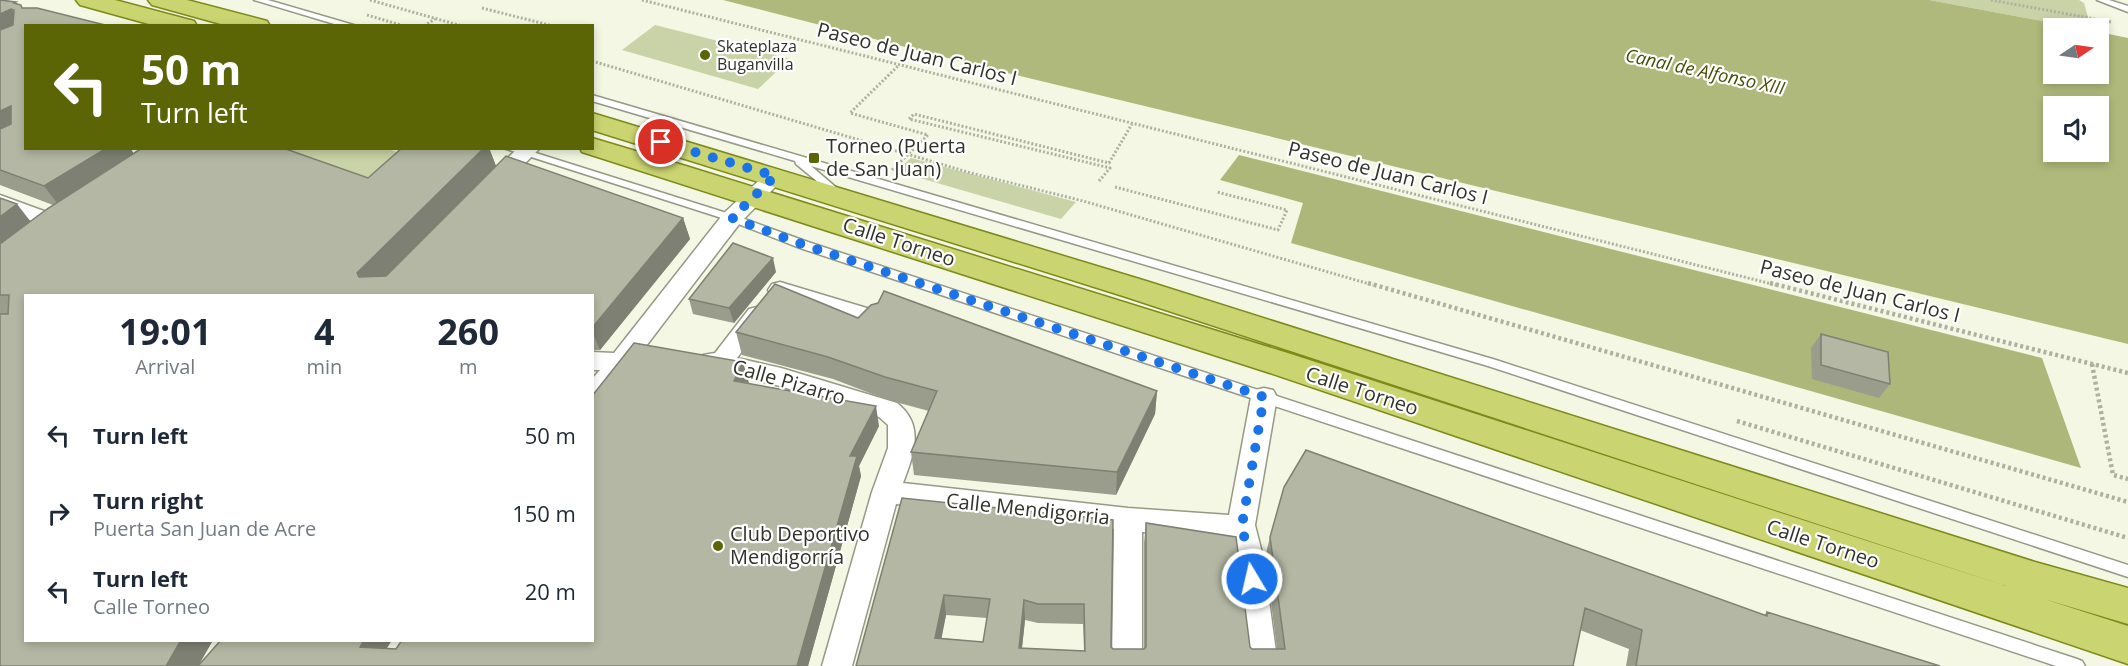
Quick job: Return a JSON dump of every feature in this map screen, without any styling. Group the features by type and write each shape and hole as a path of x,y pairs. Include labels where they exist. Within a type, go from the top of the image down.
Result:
{"main road":[{"path":"88,0 178,24"},
{"path":"160,0 250,24"},
{"name":"Calle Torneo","path":"594,122 764,187 1152,325 1282,364 2128,645"},
{"name":"Calle Torneo","path":"594,146 764,187 844,197 1284,335 2024,575 2128,606"}],"street":[{"path":"145,150 168,153"},
{"path":"479,198 520,150"},
{"path":"140,170 168,153"},
{"path":"594,396 636,352 764,187"},
{"path":"0,202 55,223"},
{"path":"37,237 74,211"},
{"path":"721,363 761,309 781,289 872,318"},
{"path":"594,361 636,352"},
{"name":"Calle Pizarro","path":"687,356 781,377 888,410 901,424 903,435 886,492"},
{"path":"1263,666 1249,557 1242,525 1264,397"},
{"path":"837,666 886,492"},
{"name":"Calle Mendigorria","path":"886,492 1128,519 1225,527 1242,525"},
{"path":"1127,666 1128,519"}],"lane":[{"path":"258,0 345,24"},
{"path":"2101,0 2128,9"},
{"path":"594,99 764,187 804,245 2077,666"},
{"path":"520,150 764,187 1492,363 2128,571"}],"path":[{"path":"370,0 455,24"},
{"name":"Paseo de Juan Carlos I","path":"642,0 2128,374"},
{"path":"1990,0 2116,23"},
{"path":"482,8 546,24"},
{"path":"427,24 436,19"},
{"path":"594,62 909,154 1083,201 2128,502"},
{"path":"899,65 850,113 928,135 909,154"},
{"path":"1099,181 1110,168 909,119 914,114 1108,163 1132,124"},
{"path":"1115,187 1278,230 1287,210 1217,192"},
{"path":"2092,364 2113,475 2128,479"}],"shaded area":[{"path":"1929,0 2079,0 2084,3 2088,18 2043,18 2043,21"},
{"name":"Skateplaza Buganvilla","path":"655,25 790,59 758,89 622,50"},
{"path":"262,150 391,150 402,154 355,186"},
{"path":"1239,155 2042,358 2081,468 1291,243 1303,203 1220,180"},
{"path":"911,158 1076,202 1061,219 896,171"}],"water":[{"name":"Canal de Alfonso XIII","path":"723,0 1929,0 2043,21 2043,84 2109,84 2109,34 2128,38 2128,344 975,65"}],"building":[{"path":"0,0 16,2 14,3 21,5 22,8 37,8 101,24 24,24 24,150 104,150 44,186 0,170 0,129 11,124 11,106 0,111 0,30 13,25 14,10 0,14"},
{"path":"139,150 289,150 368,178 400,150 482,150 357,273 359,277 386,276 506,156 683,218 594,326 594,294 24,294 24,642 180,642 166,666 0,666 0,314 8,314 9,295 0,295 0,244 47,209"},
{"path":"0,198 17,204 0,217"},
{"path":"733,243 773,258 729,308 689,299"},
{"path":"775,284 858,318 871,305 878,303 884,291 1157,391 1117,472 911,452 937,391 885,377 828,357 736,332"},
{"path":"1821,334 1888,352 1890,384 1821,365"},
{"path":"634,343 743,362 734,381 876,406 850,456 857,456 797,666 198,666 219,642 363,642 360,647 396,649 401,642 594,642 594,393"},
{"path":"1306,450 1767,616 1767,612 1940,666 1636,666 1642,630 1585,608 1573,666 856,666 902,498 1113,520 1111,647 1113,649 1144,649 1146,647 1146,523 1236,537 1250,647 1252,649 1285,649 1270,537 1284,487","holes":["944,595 990,599 983,642 935,638","1024,600 1038,604 1084,604 1085,651 1019,648"]}],"place":[{"name":"Skateplaza Buganvilla","path":"705,55"},
{"name":"Torneo (Puerta de San Juan)","path":"814,158"},
{"name":"Club Deportivo Mendigorría","path":"718,546"}],"route":[{"path":"661,142 775,176 732,218 804,245 1264,397 1242,525 1252,579"}]}
